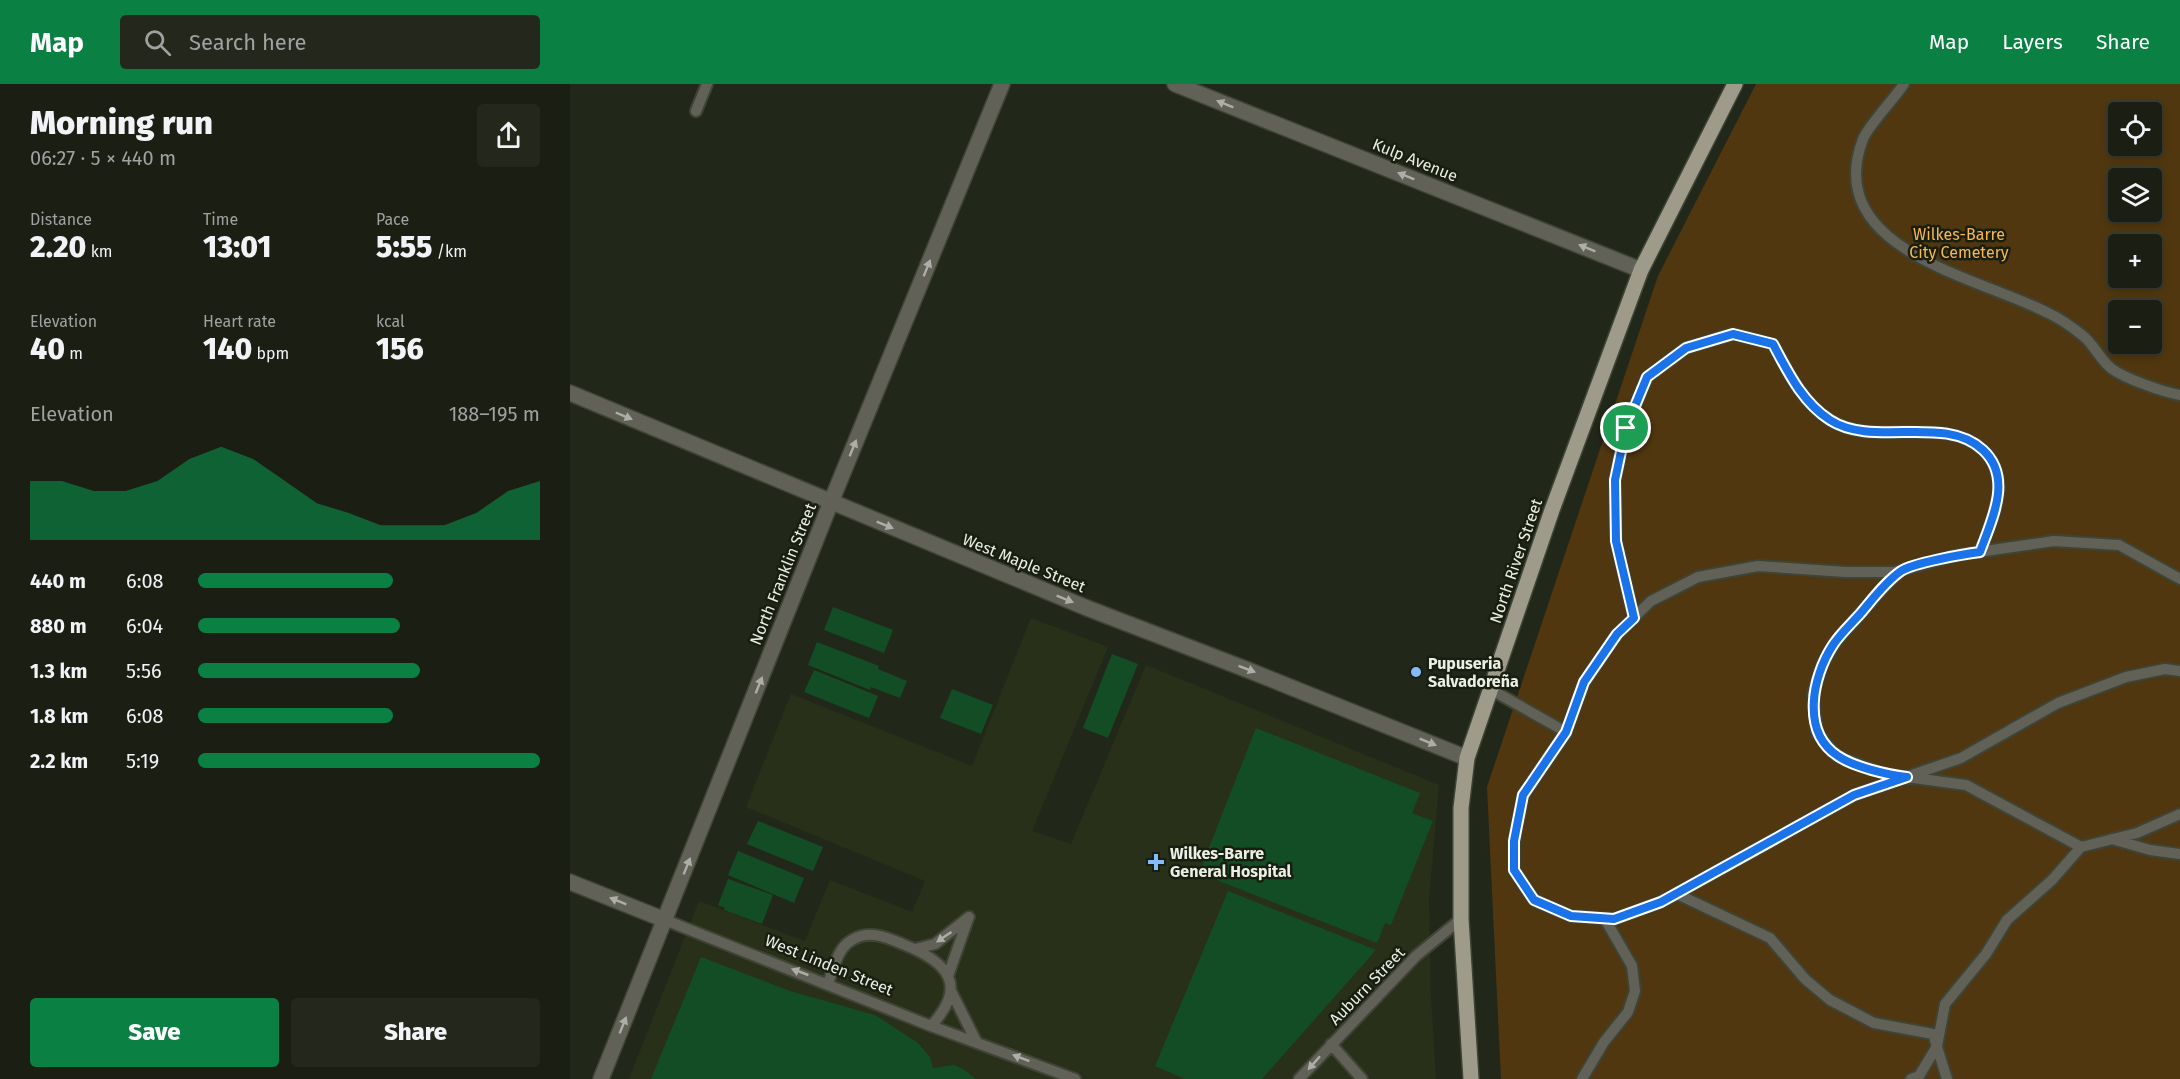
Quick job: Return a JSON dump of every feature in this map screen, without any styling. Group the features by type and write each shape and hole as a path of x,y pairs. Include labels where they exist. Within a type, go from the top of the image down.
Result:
{"main road":[{"name":"North River Street","path":"1471,1079 1461,919 1461,808 1467,758 1552,510 1641,270 1735,84"}],"street":[{"name":"North Franklin Street","path":"601,1079 831,502 1002,84"},
{"name":"Kulp Avenue","path":"1175,84 1641,270"},
{"name":"West Maple Street","path":"570,393 1087,608 1467,758"},
{"name":"West Linden Street","path":"570,882 665,920"}],"lane":[{"path":"696,111 707,84"},
{"path":"1904,84 1894,101 1864,137 1857,166 1859,200 1881,231 1912,255 2048,313 2083,335 2112,369 2166,392 2180,395"},
{"path":"1634,618 1616,541 1615,480 1626,428 1647,377 1686,348 1733,334 1773,344 1799,392 1830,420 1859,431 1941,432 1977,444 1994,460 1999,485 1995,510 1980,552"},
{"path":"2180,579 2119,545 2054,542 1958,555 1894,572 1846,572 1758,566 1698,577 1651,601 1617,634 1584,682 1566,732 1523,795 1514,841 1514,870 1534,900 1571,916 1614,919 1677,894 1854,795 1961,758 2058,703 2087,690 2126,677 2165,669 2180,671"},
{"path":"1901,570 1878,592 1834,644 1823,663 1814,693 1817,734 1837,756 1884,774 1966,785 2081,847"},
{"path":"1490,689 1566,732"},
{"path":"1911,1079 1919,1076 1937,1046 1945,1004 1986,954 2007,920 2052,880 2081,847 2137,833 2180,814"},
{"path":"2112,839 2150,850 2180,854"},
{"path":"1677,894 1770,938 1805,979 1830,1000 1874,1023 1933,1034 1947,1079"},
{"path":"915,949 934,944 969,917 948,976"},
{"name":"Auburn Street","path":"1299,1079 1416,956 1461,919"},
{"path":"1582,1079 1604,1042 1628,1012 1635,991 1632,966 1605,919"},
{"name":"West Linden Street","path":"665,920 828,983 931,1026 1075,1079"},
{"path":"828,983 841,949 852,939 871,934 915,949 931,956 948,976 950,1001 945,1011 931,1026"},
{"path":"950,990 976,1041"},
{"path":"1331,1044 1362,1079"}],"shaded area":[{"name":"Wilkes-Barre General Hospital","path":"1031,618 1108,647 1032,831 1071,844 1146,665 1439,785 1429,899 1431,998 1436,1079 629,1079 699,901 805,941 830,880 912,912 925,881 746,807 791,694 972,766"}],"green space":[{"name":"Wilkes-Barre City Cemetery","path":"1756,84 2180,84 2180,1079 1501,1079 1487,787 1658,276"}],"building":[{"path":"833,607 893,630 884,653 824,630"},
{"path":"817,642 879,666 878,669 907,681 900,698 871,687 870,690 808,665"},
{"path":"1112,654 1138,664 1108,738 1083,728"},
{"path":"814,670 878,696 869,718 804,692"},
{"path":"952,689 993,705 981,734 940,718"},
{"path":"1256,728 1420,793 1412,813 1433,821 1391,925 1385,923 1377,943 1199,873"},
{"path":"758,821 823,847 813,871 747,844"},
{"path":"738,851 804,878 794,903 728,875"},
{"path":"728,879 773,895 762,924 724,910 725,908 718,905"},
{"path":"1228,891 1376,950 1262,1079 1185,1079 1155,1066"},
{"path":"701,957 790,991 875,1015 918,1043 930,1057 933,1068 954,1065 976,1079 651,1079"}],"place":[{"name":"Pupuseria Salvadoreña","path":"1416,672"},
{"name":"Wilkes-Barre General Hospital","path":"1156,862"}],"route":[{"path":"1733,334 1773,344 1799,392 1830,420 1859,431 1941,432 1977,444 1994,460 1999,485 1995,510 1980,552 1958,555 1901,570 1878,592 1834,644 1823,663 1814,693 1817,734 1837,756 1884,774 1907,777 1854,795 1661,902 1614,919 1571,916 1534,900 1514,870 1514,841 1523,795 1566,732 1584,682 1617,634 1634,618 1616,541 1615,480 1626,428 1647,377 1686,348 1733,334"}]}
